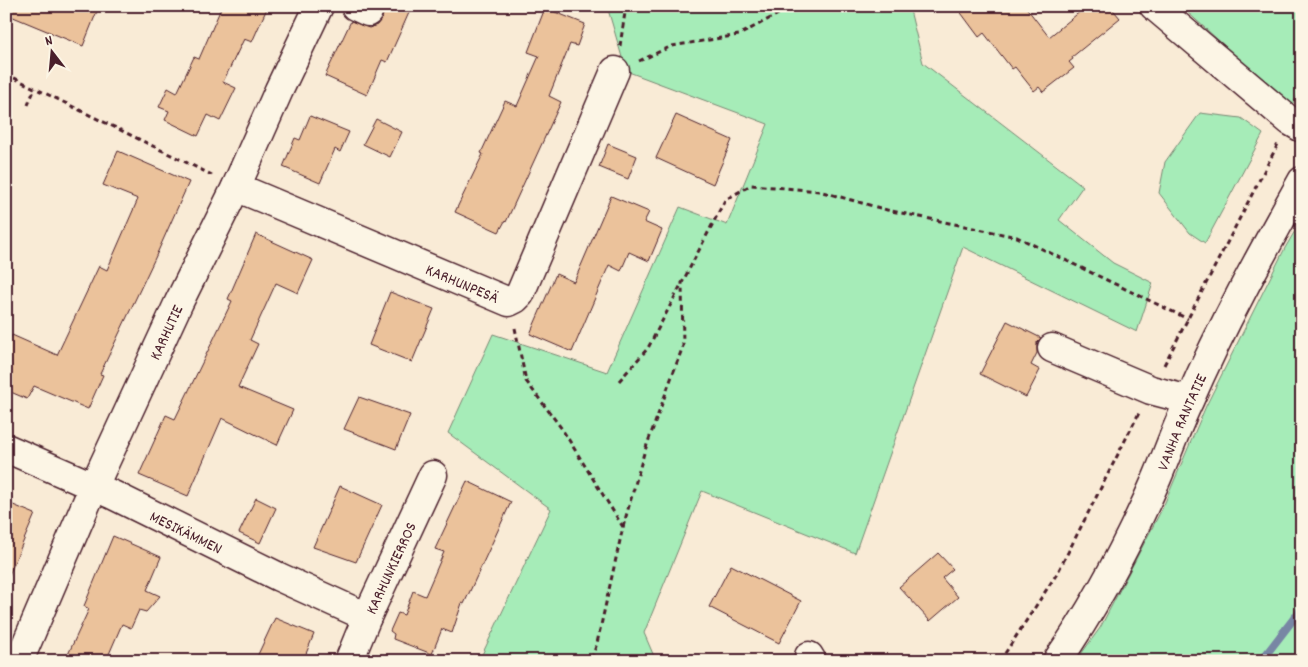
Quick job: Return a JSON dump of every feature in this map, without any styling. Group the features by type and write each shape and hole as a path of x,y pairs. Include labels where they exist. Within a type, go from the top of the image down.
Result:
{"street":[{"name":"KARHUTIE","path":"19,661 94,488 179,302 236,187 319,6"},
{"path":"1154,6 1290,121 1302,128"},
{"name":"KARHUNPESÄ","path":"236,187 509,302 520,294 615,71"},
{"name":"VANHA RANTATIE","path":"1057,661 1084,622 1115,566 1157,479 1189,400 1246,283 1302,181"},
{"path":"1052,348 1151,390 1189,400"},
{"name":"MESIKÄMMEN","path":"6,448 113,495 279,577 367,617"},
{"name":"KARHUNKIERROS","path":"349,661 367,617 434,475"}],"path":[{"path":"615,71 626,6"},
{"path":"615,71 672,46 739,35 793,6"},
{"path":"6,74 236,187"},
{"path":"28,105 35,88"},
{"path":"619,381 648,348 725,200 751,185 818,191 887,210 1017,237 1188,319"},
{"path":"591,661 597,643 623,527 644,453 683,346 682,283"},
{"path":"509,302 526,381 571,444 623,527"}],"green space":[{"path":"607,6 909,6 923,63 1083,186 1059,220 1113,263 1153,283 1137,332 963,247 855,553 702,491 644,633 656,661 479,661 551,509 448,433 493,334 607,372 680,207 727,225 768,124 626,71"},
{"path":"1183,6 1302,6 1302,89 1291,106 1185,10"},
{"path":"1200,113 1241,118 1263,134 1205,243 1190,233 1159,193 1165,162"},
{"path":"1302,219 1302,661 1076,661 1100,628 1163,507 1206,406 1285,248"}],"building":[{"path":"6,6 99,6 83,46 6,14"},
{"path":"222,6 268,6 252,42 244,39 223,82 236,88 220,121 208,115 198,136 165,120 169,111 159,107 168,88 177,93 194,57 199,59"},
{"path":"382,6 412,6 387,62 382,60 367,95 325,76 351,21 369,28 377,25 384,11"},
{"path":"956,6 1025,6 1049,37 1087,6 1110,6 1120,18 1072,57 1073,59 1069,62 1074,68 1043,92 1039,87 1034,91 1015,67 1012,69 984,33 979,37"},
{"path":"545,8 585,24 577,46 570,44 549,96 561,102 506,222 499,232 455,212 483,154 481,153 505,101 517,106 539,56 528,52"},
{"path":"676,115 732,140 713,184 656,158"},
{"path":"310,116 349,132 340,152 335,149 320,183 283,167 295,138 300,140"},
{"path":"376,119 402,132 390,157 363,144"},
{"path":"608,144 637,156 628,179 599,167"},
{"path":"118,151 189,182 100,374 103,375 88,409 34,386 27,399 6,390 6,349 12,335 57,355 99,266 107,270 138,199 103,185"},
{"path":"611,196 649,212 644,222 662,230 649,261 629,252 621,271 609,265 572,352 530,334 556,274 574,282"},
{"path":"256,234 313,260 298,293 276,283 250,340 258,344 238,387 293,410 277,445 222,418 188,496 139,475 166,415 175,419 232,301 228,299"},
{"path":"390,292 434,309 412,362 369,345"},
{"path":"1007,321 1041,338 1037,342 1037,353 1031,365 1040,370 1026,397 980,374"},
{"path":"359,397 410,415 396,449 344,429"},
{"path":"467,481 511,502 464,604 462,603 452,633 442,629 432,654 393,639 394,634 390,631 398,613 404,615 413,591 425,596 444,552 435,549"},
{"path":"340,486 382,505 356,562 313,547"},
{"path":"256,498 276,508 260,543 239,533"},
{"path":"6,502 35,514 6,582"},
{"path":"113,536 161,557 147,590 160,596 146,612 139,610 131,628 122,624 106,661 65,661 89,609 84,606"},
{"path":"938,553 953,569 942,578 958,597 930,621 899,587"},
{"path":"731,565 801,601 779,643 709,607"},
{"path":"275,618 314,634 303,661 255,661"}],"waterway":[{"path":"1261,661 1302,608"}]}
